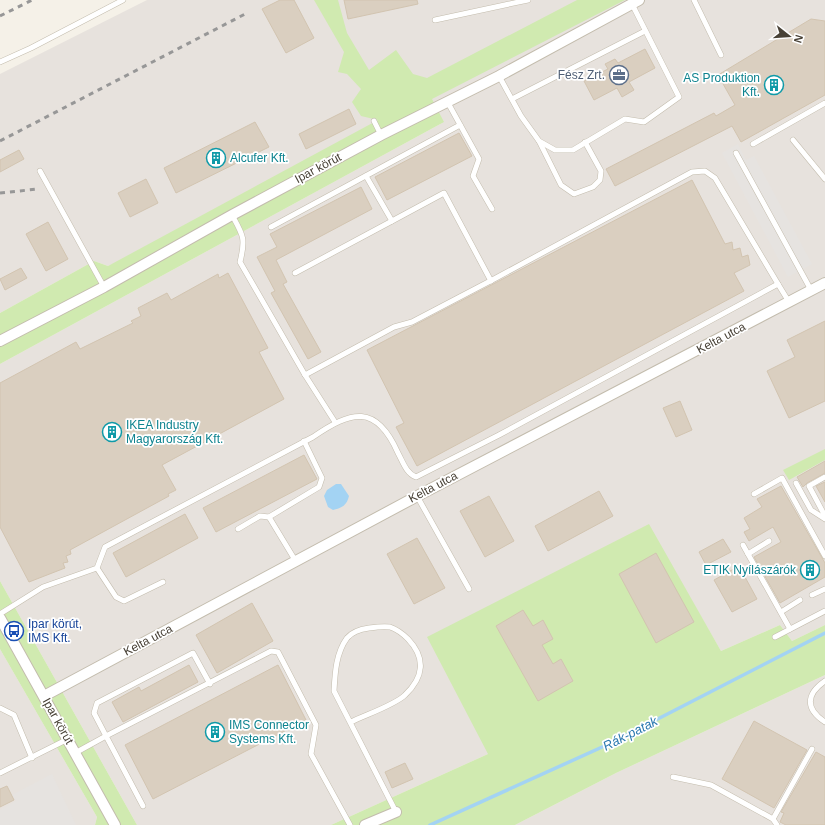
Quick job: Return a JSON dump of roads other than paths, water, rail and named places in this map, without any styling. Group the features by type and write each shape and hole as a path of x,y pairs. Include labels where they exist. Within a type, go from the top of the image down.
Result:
{"street":[{"name":"Ipar körút","path":"0,340 104,288 232,214 380,134 499,76 636,2"},
{"name":"Kelta utca","path":"44,696 295,560 825,283"},
{"name":"Ipar körút","path":"0,618 115,825"},
{"path":"364,825 396,812"}],"lane":[{"path":"0,62 31,48 123,0"},
{"path":"435,20 528,0"},
{"path":"694,0 721,55"},
{"path":"539,140 555,150 573,150 625,119 644,122 679,97 645,30 636,2"},
{"path":"512,99 645,30"},
{"path":"499,76 521,116 539,140 562,185 574,194 592,187 600,180 601,171 586,142"},
{"path":"447,101 479,159 473,176 492,209"},
{"path":"753,144 825,103"},
{"path":"374,121 380,134"},
{"path":"271,227 460,125"},
{"path":"792,140 825,179"},
{"path":"736,153 811,290"},
{"path":"40,171 104,288"},
{"path":"305,375 394,327 412,322 491,281 692,172 705,171 715,178 789,302"},
{"path":"366,176 392,221"},
{"path":"295,273 444,193 491,281"},
{"path":"232,214 242,234 244,246 240,262 305,375 335,422"},
{"path":"0,614 43,587 97,568 105,547 304,442 335,422 361,415 372,420 391,437 405,467 410,474 416,476 506,431 778,284"},
{"path":"238,529 260,516 269,517 319,487 322,478 304,442"},
{"path":"825,477 809,486 825,517"},
{"path":"754,494 782,478 825,556"},
{"path":"796,483 811,510 825,517"},
{"path":"418,496 469,589"},
{"path":"269,517 295,560"},
{"path":"748,554 769,542"},
{"path":"743,545 790,630"},
{"path":"97,568 116,597 124,601 163,582"},
{"path":"812,595 825,589"},
{"path":"781,612 800,600"},
{"path":"775,638 825,611"},
{"path":"351,722 400,699 413,686 418,678 421,660 416,647 406,636 391,627 362,629 348,637 340,652 335,673 334,691 396,812"},
{"path":"75,752 210,684 271,651 278,652 316,725 311,754 350,825"},
{"path":"143,806 94,713 97,703 193,653 210,684"},
{"path":"825,681 814,690 810,704 813,713 825,722"},
{"path":"0,708 14,715 32,758"},
{"path":"0,773 68,739"},
{"path":"773,819 812,749"},
{"path":"673,777 711,785 773,819 777,825"}],"water":[{"path":"336,484 341,484 349,496 344,506 333,510 328,507 324,496 327,490"}],"waterway":[{"name":"Rák-patak","path":"430,825 611,743 825,633"}],"railway":[{"path":"0,16 32,0"},
{"path":"0,141 247,13"},
{"path":"0,193 38,189"}],"place":[{"name":"Fész Zrt.","path":"619,75"},
{"name":"AS Produktion Kft.","path":"774,85"},
{"name":"Alcufer Kft.","path":"216,158"},
{"name":"IKEA Industry Magyarország Kft.","path":"112,432"},
{"name":"ETIK Nyílászárók","path":"810,570"},
{"name":"Ipar körút, IMS Kft.","path":"14,631"},
{"name":"IMS Connector Systems Kft.","path":"215,732"}]}
